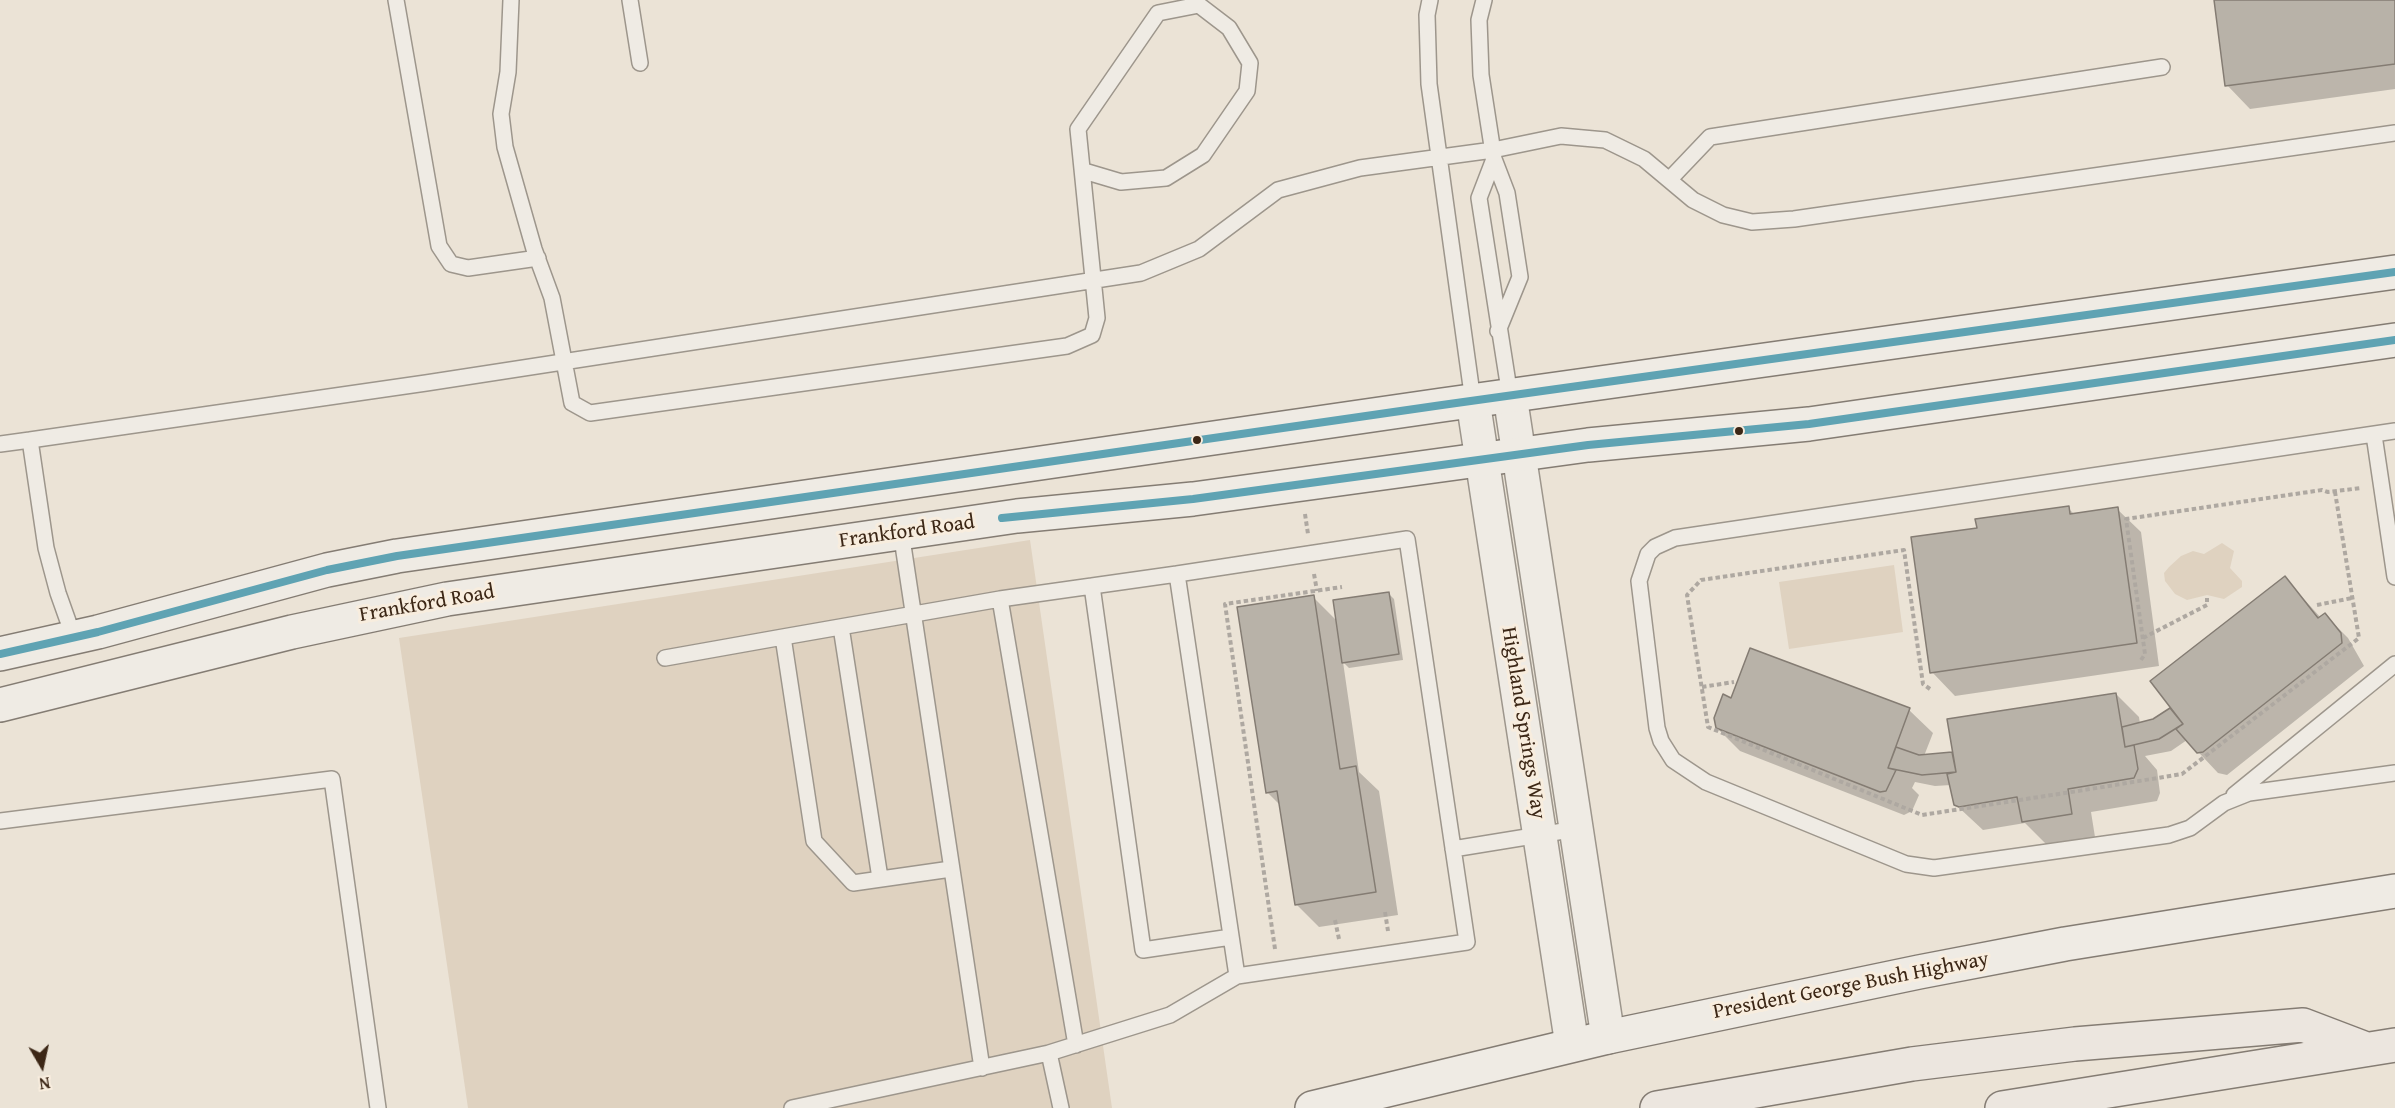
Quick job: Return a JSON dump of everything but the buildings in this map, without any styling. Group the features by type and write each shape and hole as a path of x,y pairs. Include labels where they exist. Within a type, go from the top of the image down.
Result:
{"highway":[{"path":"1657,1108 1964,1057 2196,1034 2303,1025 2380,1047"},
{"path":"2002,1108 2380,1047"}],"main road":[{"path":"0,654 74,638 253,588 397,556 1473,401 2395,272"},
{"name":"Frankford Road","path":"0,705 403,607 1028,515 1193,499 1519,453 1809,424 2395,340"},
{"name":"Highland Springs Way","path":"1510,396 1608,1036"},
{"name":"Highland Springs Way","path":"1473,401 1572,1045"},
{"name":"President George Bush Highway","path":"1312,1108 1608,1036 2065,944 2395,891"}],"lane":[{"path":"396,0 440,246 451,264 468,268 538,258"},
{"path":"511,0 508,72 501,114 505,147 552,298 572,403 590,413 1066,346 1092,335 1097,318 1078,129 1158,13 1199,5 1229,28 1250,63 1247,91 1203,155 1166,178 1121,182 1084,171"},
{"path":"630,0 640,63"},
{"path":"1430,0 1427,15 1429,84 1473,401"},
{"path":"1484,0 1479,20 1481,75 1493,154 1507,193 1520,277 1498,331"},
{"path":"1670,179 1710,136 2162,68"},
{"path":"0,444 1141,273 1198,249 1278,190 1360,168 1493,154 1561,136 1605,140 1644,159 1694,200 1723,214 1752,222 1794,219 2395,133"},
{"path":"1493,154 1479,198 1498,331 1510,396"},
{"path":"2395,432 1675,538 1655,547 1643,562 1639,581 1657,728 1661,741 1674,760 1706,782 1906,864 1934,868 2169,835 2190,828 2395,664"},
{"path":"2374,435 2395,577"},
{"path":"30,440 46,548 57,593 74,638"},
{"path":"902,532 982,1068"},
{"path":"665,658 1000,599 1407,539 1467,942 1237,976 1170,1015 1076,1045 982,1068 792,1108"},
{"path":"1177,574 1237,976"},
{"path":"1092,586 1143,950 1232,938"},
{"path":"1000,599 1076,1045"},
{"path":"841,627 880,878"},
{"path":"783,637 814,841 852,883 951,869"},
{"path":"2224,803 2249,793 2395,773"},
{"path":"0,821 332,779 378,1108"},
{"path":"1453,849 1576,829"},
{"path":"1049,1053 1060,1108"}],"path":[{"path":"2141,660 2145,654 2126,519 2322,490 2335,492 2364,487"},
{"path":"1930,689 1923,684 1904,550 1701,580 1687,595 1708,727 1922,815 2182,774 2359,638 2335,492"},
{"path":"1304,506 1309,537"},
{"path":"1314,572 1317,591"},
{"path":"1286,951 1275,953 1225,604 1342,587"},
{"path":"2143,638 2206,605 2207,598"},
{"path":"2317,605 2352,598"},
{"path":"1702,687 1734,682"},
{"path":"1384,912 1389,936"},
{"path":"1335,920 1340,943 1350,942"}],"shaded area":[{"path":"1030,540 1112,1108 468,1108 399,638"},
{"path":"2222,543 2234,551 2230,568 2242,581 2242,587 2224,599 2207,595 2187,600 2175,594 2165,581 2164,573 2169,567 2181,556 2193,551 2204,554"},
{"path":"1894,565 1903,632 1789,649 1779,582"}],"transit line":[{"path":"0,654 98,632 327,570 397,556 1442,405 2395,272"},
{"path":"1002,518 1193,499 1588,445 1809,424 2395,340"}]}
